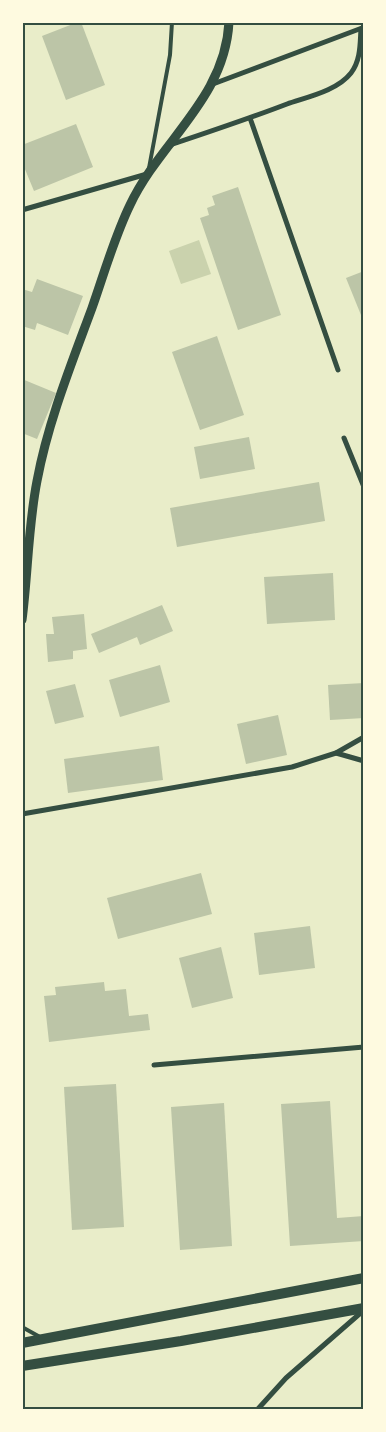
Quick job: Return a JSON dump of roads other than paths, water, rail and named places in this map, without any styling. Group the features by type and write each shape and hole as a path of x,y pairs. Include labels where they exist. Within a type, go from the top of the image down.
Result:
{"main road":[{"path":"22,1344 364,1278"},
{"path":"22,1366 364,1309"}],"street":[{"path":"22,620 37,483 47,439 72,362 126,214 148,173 200,104 212,84 226,50 229,22"},
{"path":"168,146 327,89 345,79 356,65 362,28 212,84"},
{"path":"250,118 338,370"},
{"path":"22,210 148,173"},
{"path":"344,438 364,487"},
{"path":"22,814 292,767 336,753 364,737"},
{"path":"336,753 364,761"},
{"path":"154,1065 364,1046"},
{"path":"256,1410 286,1378 364,1309"}],"lane":[{"path":"148,173 170,55 172,22"},
{"path":"22,1327 44,1339"}]}
